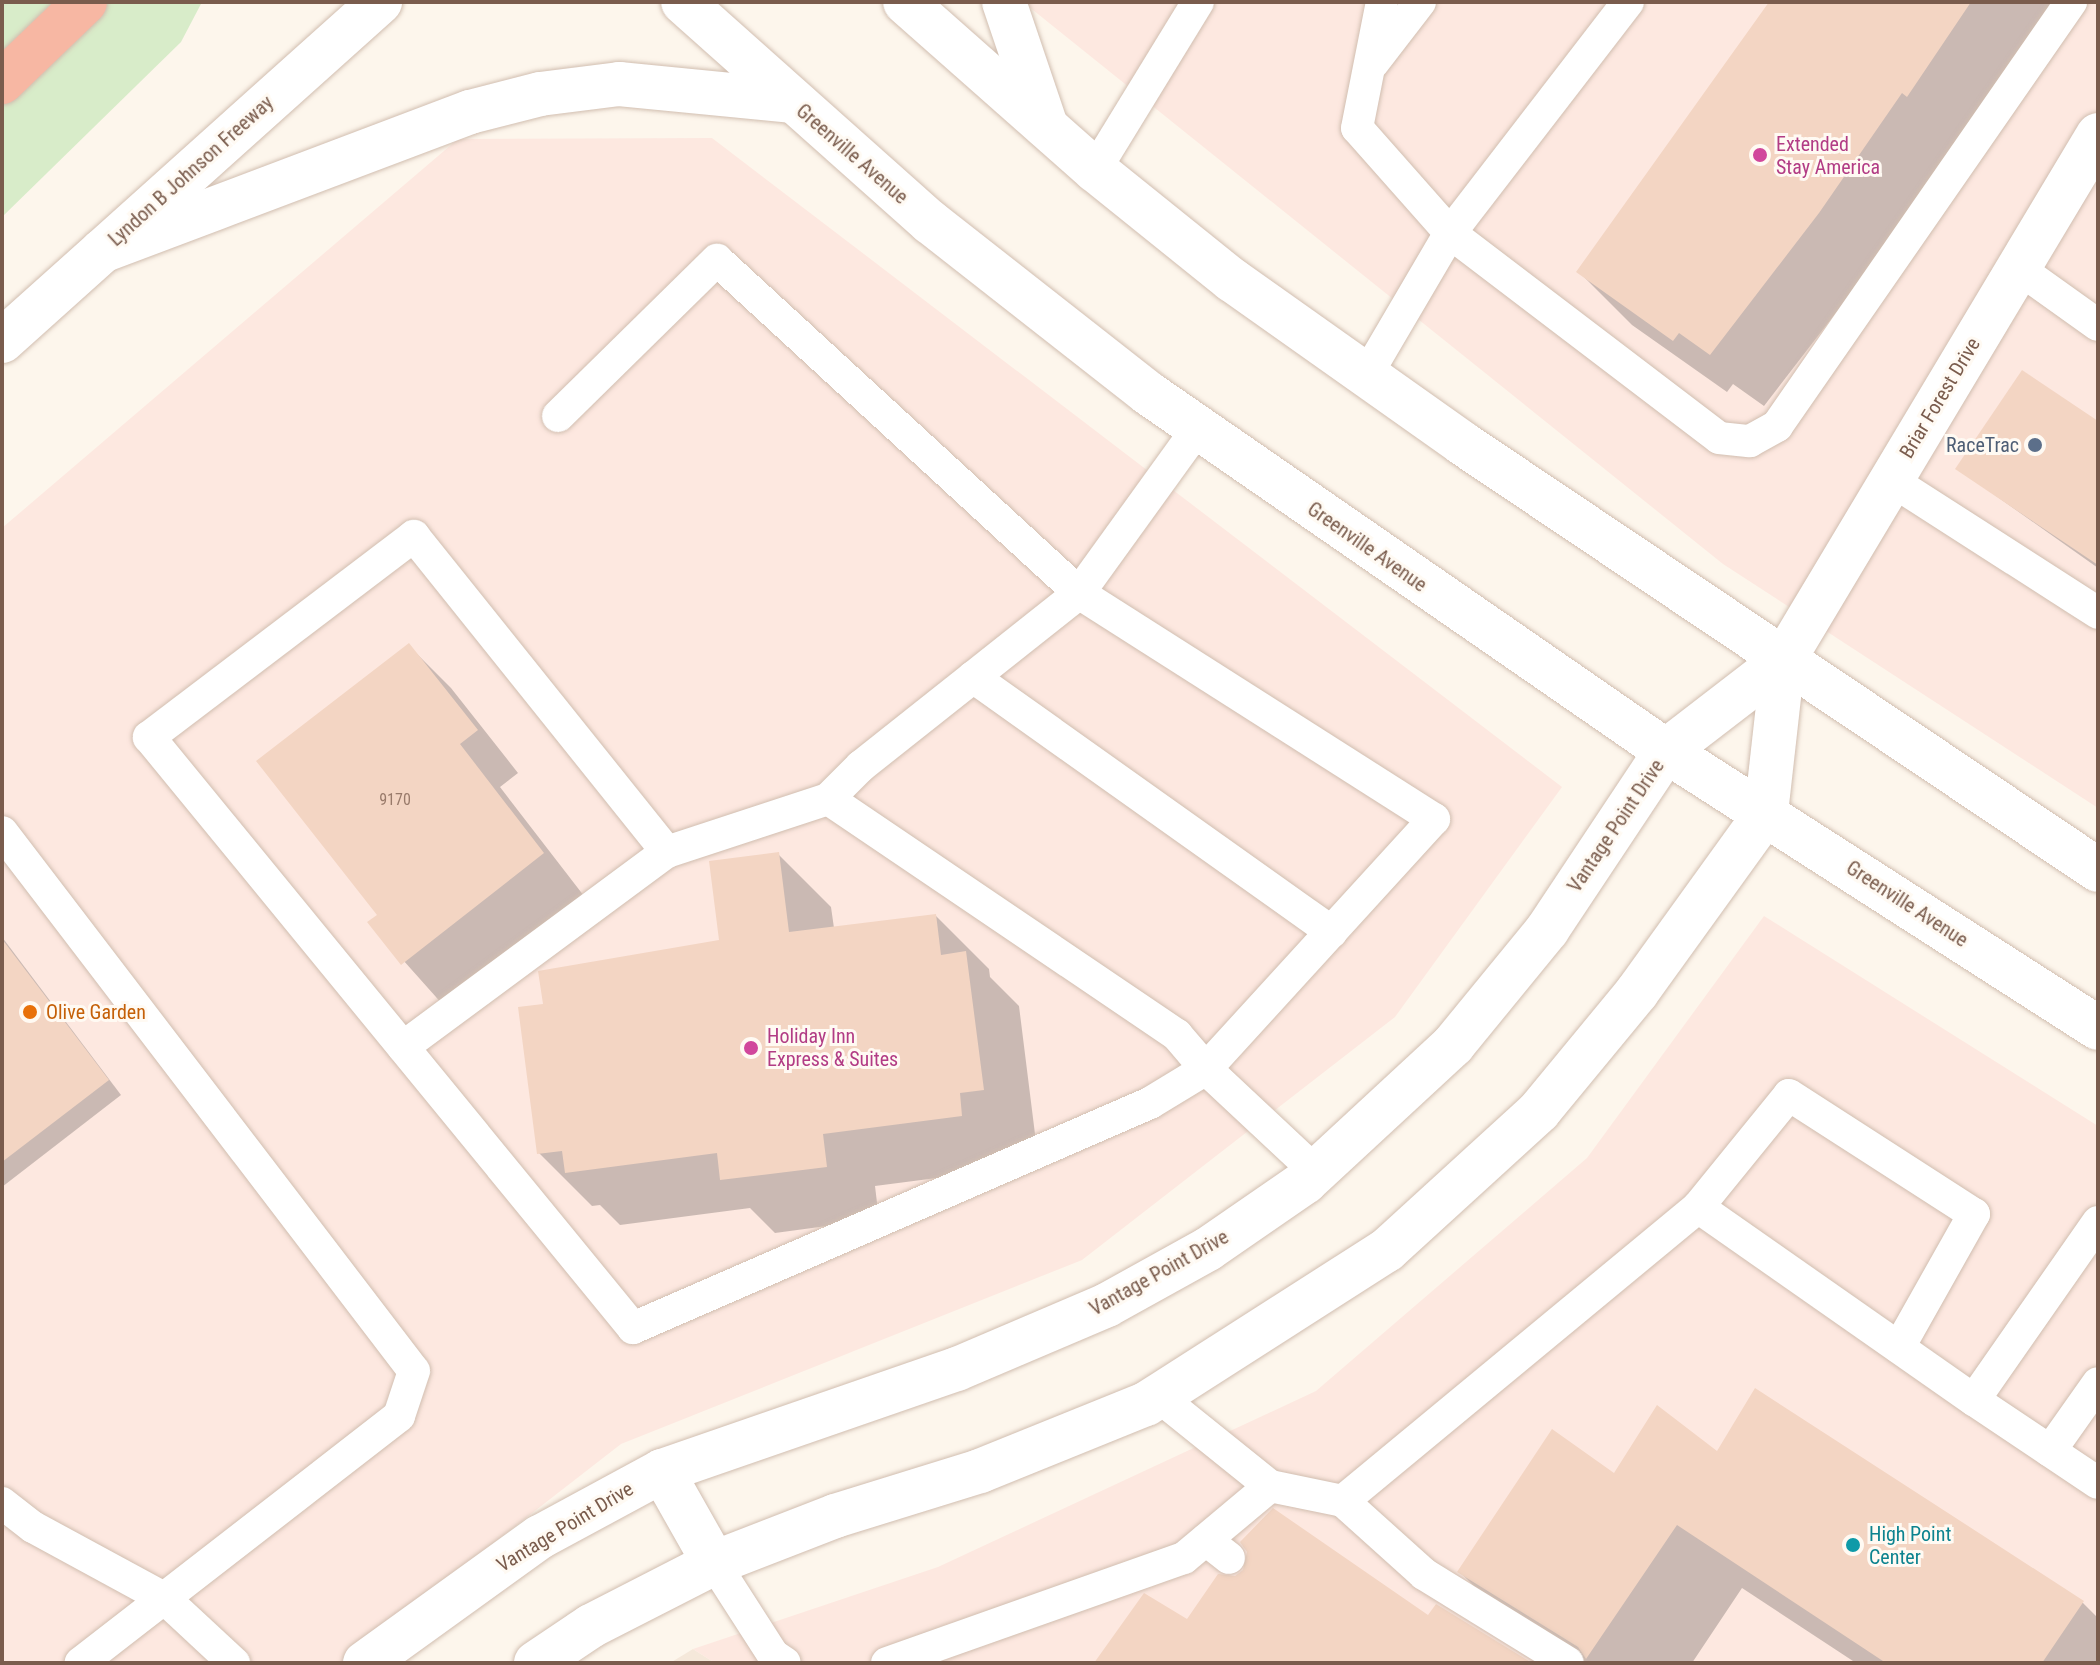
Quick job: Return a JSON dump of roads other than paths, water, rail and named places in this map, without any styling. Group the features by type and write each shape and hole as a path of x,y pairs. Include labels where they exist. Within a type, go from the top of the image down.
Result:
{"highway":[{"path":"2,63 76,2"},
{"path":"2,82 85,2"}],"main road":[{"name":"Lyndon B Johnson Freeway","path":"2,341 380,2"},
{"name":"Greenville Avenue","path":"683,2 930,222 1198,428 1666,751 2098,1028"},
{"path":"905,2 1095,170 1232,280 1366,376 1783,661 2098,870"},
{"path":"1004,2 1047,129"},
{"path":"102,251 470,112 540,94 619,84 791,101"},
{"name":"Briar Forest Drive","path":"1783,661 2098,135"},
{"path":"536,1663 591,1626 714,1563 835,1516 980,1471 1158,1396 1387,1250 1539,1111 1637,992 1766,813 1783,661"},
{"name":"Vantage Point Drive","path":"365,1663 540,1537 662,1471 957,1369 1107,1305 1208,1249 1316,1172 1453,1045 1547,930 1666,751 1783,661"},
{"path":"662,1471 714,1563"}],"lane":[{"path":"1095,170 1198,2"},
{"path":"1382,2 1357,128 1450,233 1719,438 1750,441 1777,426 2071,2"},
{"path":"1368,71 1420,2"},
{"path":"1366,376 1450,233 1628,2"},
{"path":"558,416 717,260 1079,593 1434,819 1206,1069 1150,1103 633,1328 149,737 414,536 667,852"},
{"path":"2018,268 2098,325"},
{"path":"403,1047 667,852 828,799 861,766 1079,593 1198,428"},
{"path":"1891,480 2098,613"},
{"path":"973,677 1332,932"},
{"path":"828,799 1177,1035 1206,1069 1316,1172"},
{"path":"2,832 414,1371 399,1416 80,1663"},
{"path":"1343,1501 1698,1207 1789,1095 1974,1214 1899,1347"},
{"path":"1698,1207 2098,1483"},
{"path":"1974,1400 2098,1222"},
{"path":"2050,1451 2098,1383"},
{"path":"1158,1396 1270,1486 1343,1501 1424,1574 1568,1663"},
{"path":"887,1663 1217,1549 1270,1486"},
{"path":"2,1503 33,1527 164,1598 234,1663"},
{"path":"714,1563 773,1655 785,1663"}],"place":[{"name":"Extended Stay America","path":"1760,155"},
{"name":"RaceTrac","path":"2035,445"},
{"name":"Olive Garden","path":"30,1012"},
{"name":"Holiday Inn Express & Suites","path":"751,1048"},
{"name":"High Point Center","path":"1853,1545"}]}
